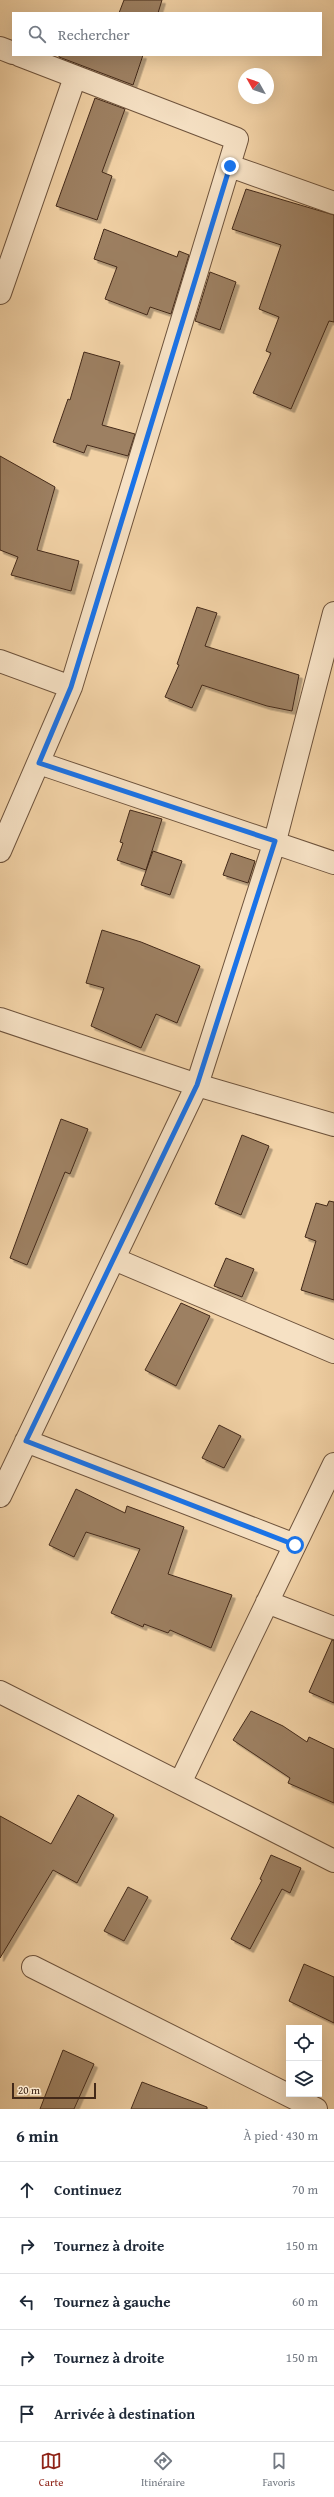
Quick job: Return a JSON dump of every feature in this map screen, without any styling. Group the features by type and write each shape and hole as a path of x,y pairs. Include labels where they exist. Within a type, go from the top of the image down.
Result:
{"street":[{"path":"0,48 12,53"},
{"path":"0,851 71,687 237,139 22,56"},
{"path":"0,293 75,76"},
{"path":"230,166 334,203"},
{"path":"0,1496 197,1085 275,841 334,613"},
{"path":"0,661 71,687"},
{"path":"39,763 275,841 334,863"},
{"path":"0,1019 197,1085 334,1125"},
{"path":"114,1259 334,1352"},
{"path":"26,1441 295,1545"},
{"path":"180,1783 334,1464"},
{"path":"267,1602 334,1628"},
{"path":"0,1692 334,1861"},
{"path":"33,1967 316,2109"}],"building":[{"path":"124,0 162,0 158,12 119,12"},
{"path":"59,56 143,56 133,85"},
{"path":"95,98 125,109 102,172 112,176 97,220 56,206"},
{"path":"246,189 334,215 334,322 329,321 291,409 253,393 271,353 266,351 279,317 259,309 281,245 232,229"},
{"path":"104,229 177,257 179,251 189,255 171,314 150,307 147,315 105,299 117,267 94,259"},
{"path":"210,272 236,282 220,330 195,321"},
{"path":"84,352 120,362 102,425 135,434 128,456 87,445 84,453 53,442 68,399 70,400"},
{"path":"0,456 55,487 37,550 79,561 71,591 11,575 18,557 0,550"},
{"path":"197,607 217,613 205,646 299,675 292,711 267,706 202,685 192,708 165,697 179,665 177,664"},
{"path":"130,810 162,819 146,870 117,860 123,843 120,842"},
{"path":"153,851 182,861 170,895 141,885"},
{"path":"231,853 255,861 248,883 223,875"},
{"path":"102,930 141,942 200,966 177,1023 156,1014 141,1048 91,1026 104,988 86,983"},
{"path":"61,1119 88,1129 70,1174 65,1172 27,1265 10,1258"},
{"path":"242,1135 269,1146 241,1215 215,1204"},
{"path":"329,1201 334,1202 334,1300 301,1290 316,1241 305,1237 316,1203 327,1206"},
{"path":"226,1258 254,1269 242,1297 214,1286"},
{"path":"181,1303 210,1316 176,1386 145,1370"},
{"path":"219,1425 241,1436 224,1468 202,1458"},
{"path":"76,1489 125,1513 127,1506 184,1527 168,1574 232,1595 211,1648 170,1630 168,1633 144,1624 143,1627 111,1613 140,1549 86,1532 74,1557 49,1545"},
{"path":"332,1640 334,1640 334,1703 309,1692"},
{"path":"251,1711 283,1726 307,1742 309,1737 334,1749 334,1803 288,1783 290,1778 233,1740"},
{"path":"78,1795 114,1815 77,1883 53,1870 0,1958 0,1816 51,1844"},
{"path":"271,1855 301,1868 290,1893 282,1889 250,1949 231,1939 262,1880 260,1879"},
{"path":"128,1887 148,1897 124,1941 104,1931"},
{"path":"304,1964 334,1977 334,2023 289,2001"},
{"path":"63,2050 94,2064 74,2109 40,2109"},
{"path":"142,2082 207,2107 207,2109 131,2109"}],"route":[{"path":"230,166 71,687 39,763 275,841 197,1085 26,1441 295,1545"}]}
